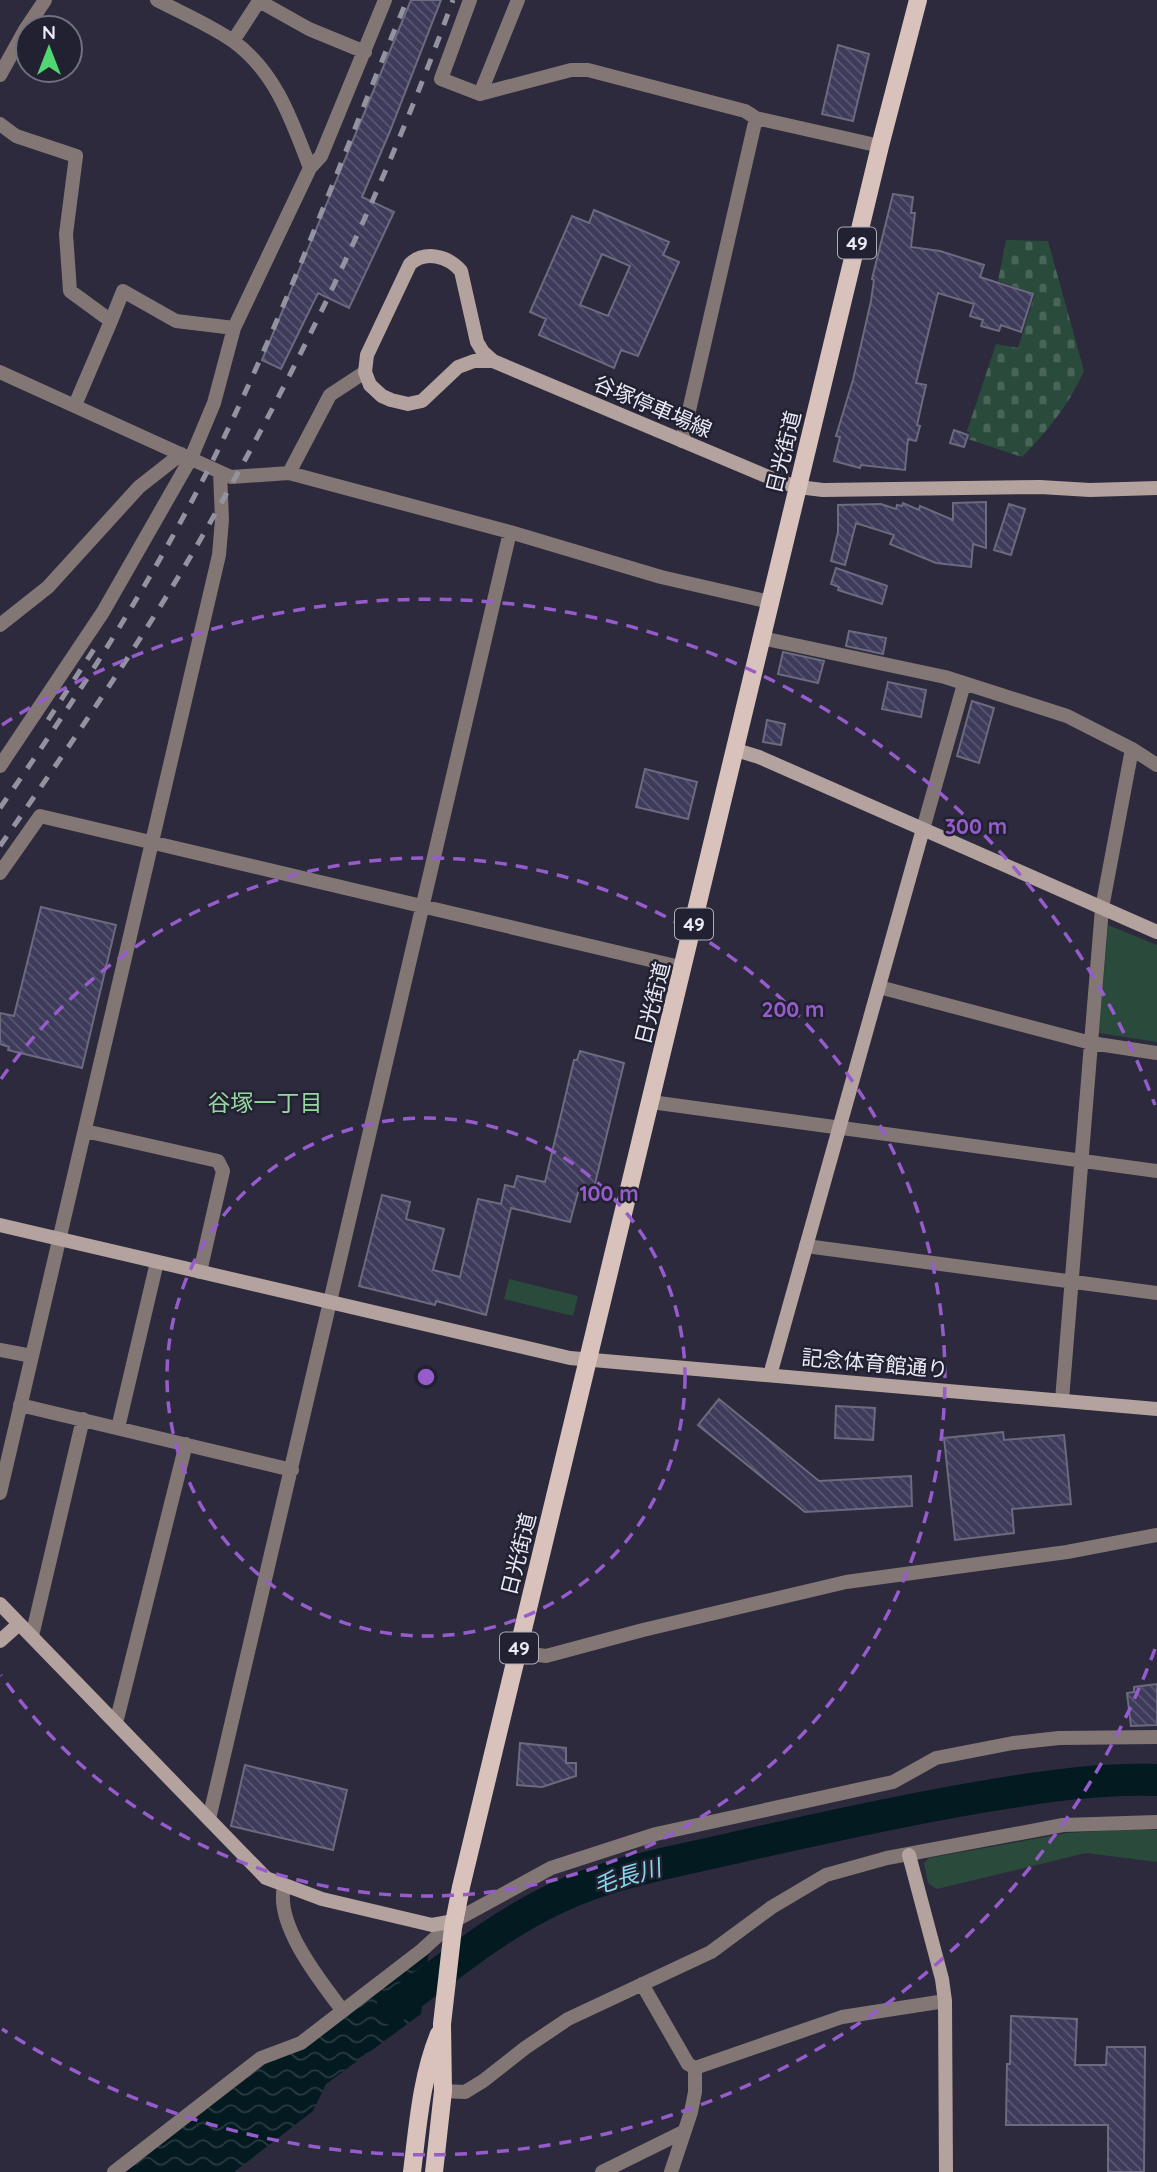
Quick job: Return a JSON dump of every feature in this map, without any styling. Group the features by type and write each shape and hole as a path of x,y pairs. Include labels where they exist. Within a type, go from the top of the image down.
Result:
{"main road":[{"name":"日光街道","path":"453,1928 770,602 918,0"},
{"name":"49","path":"434,2172 443,2091 443,2019 453,1928"},
{"name":"49","path":"412,2172 420,2106 430,2057 443,2019"}],"street":[{"path":"0,75 24,30 46,0"},
{"path":"157,0 233,41 268,76 289,113 310,168"},
{"path":"0,766 103,612 214,403 234,328 310,168 321,156 385,0"},
{"path":"470,0 441,79 480,94 571,70 588,70 746,111 757,117 880,146"},
{"path":"480,94 518,0"},
{"path":"233,41 259,1 309,29 365,52"},
{"path":"682,441 757,117"},
{"path":"0,124 16,136 76,156 66,234 70,291 111,321"},
{"path":"425,255 435,255 460,271 477,341 482,352 493,360 474,360 458,367 422,401 408,404 382,397 370,385 365,372 367,355 410,264 425,255"},
{"path":"75,405 123,291 176,321 234,328"},
{"name":"谷塚停車場線","path":"493,360 759,475 798,487 823,490 1157,488"},
{"path":"0,372 231,477 289,473 510,532 661,577 770,602"},
{"path":"289,473 330,395 365,372"},
{"path":"0,625 47,587 138,488 186,456"},
{"path":"0,1493 219,555 222,520 220,472"},
{"path":"209,1819 510,532"},
{"path":"762,638 945,677 1067,716 1157,765"},
{"path":"770,1375 964,684"},
{"path":"736,750 759,757 1157,932"},
{"path":"1062,1401 1102,908 1132,750"},
{"path":"0,873 40,816 684,968"},
{"path":"879,987 1091,1043 1157,1053"},
{"path":"651,1102 1157,1171"},
{"path":"85,1131 218,1161 223,1171 200,1272"},
{"name":"記念体育館通り","path":"0,1225 589,1361 1157,1409"},
{"path":"806,1247 1157,1293"},
{"path":"118,1428 157,1262"},
{"path":"0,1350 32,1356"},
{"path":"20,1405 292,1470"},
{"path":"32,1636 83,1419"},
{"path":"116,1723 186,1444"},
{"path":"517,1652 546,1656 643,1630 846,1583 1066,1552 1157,1535"},
{"path":"0,1604 266,1878 284,1887 322,1899 453,1928"},
{"path":"0,1641 19,1624"},
{"path":"114,2172 261,2058 302,2043 453,1928 519,1885 571,1861 656,1834 893,1782 936,1758 1047,1739 1157,1737"},
{"path":"443,2091 465,2092 568,2019 711,1952 772,1907 826,1875 961,1842 1063,1825 1157,1822"},
{"path":"909,1854 942,1979 946,2172"},
{"path":"284,1887 282,1907 294,1934 313,1970 343,2011"},
{"path":"642,1983 688,2064 695,2068 842,2017 944,2000"},
{"path":"670,2172 695,2092 695,2068"},
{"path":"602,2172 683,2132"}],"green space":[{"path":"1006,240 1048,241 1084,371 1057,417 1022,457 968,439 970,433 967,431 996,344 1018,348 1035,294 998,281"},
{"path":"1108,925 1157,945 1157,1042 1099,1033"},
{"path":"509,1279 578,1296 573,1316 504,1299"},
{"path":"1157,1830 1157,1862 1086,1853 937,1889 928,1883 924,1863 929,1858 1067,1833"}],"water":[{"path":"429,1950 421,2014 326,2084 313,2111 234,2172 125,2172 271,2060"}],"building":[{"path":"411,0 441,0 362,197 394,212 349,308 318,293 281,369 262,360"},
{"path":"838,45 869,54 853,121 822,114"},
{"path":"893,194 913,197 911,213 915,213 911,247 940,251 984,265 980,277 1033,294 1021,332 1001,325 999,331 981,326 983,320 970,316 974,304 938,293 916,383 926,385 917,425 920,426 916,441 908,439 905,470 861,465 860,468 834,461 840,437 836,436 853,380 871,301 872,279"},
{"path":"594,210 669,242 663,255 679,262 638,356 621,350 614,368 539,335 546,319 530,312 572,216 589,223","holes":["602,254 630,266 608,316 580,305"]},
{"path":"954,430 968,435 964,447 950,443"},
{"path":"986,502 986,548 973,544 971,567 936,563 890,544 894,535 856,523 845,565 831,561 838,532 838,505 881,504 896,509 897,505 902,506 903,503 919,510 920,506 953,520 953,503"},
{"path":"1009,504 1025,509 1011,555 994,550"},
{"path":"836,568 887,586 882,604 838,590 839,587 831,584"},
{"path":"849,631 886,638 883,654 846,646"},
{"path":"783,652 824,661 818,683 778,674"},
{"path":"888,682 926,690 921,717 882,709"},
{"path":"972,701 994,708 979,763 957,756"},
{"path":"767,720 785,724 781,745 763,742"},
{"path":"645,769 697,782 688,819 636,807"},
{"path":"41,907 116,925 82,1068 8,1050 9,1047 0,1044 0,1013 14,1016"},
{"path":"580,1051 624,1063 593,1192 579,1189 570,1222 511,1208 486,1315 436,1301 435,1305 359,1286 382,1195 410,1202 406,1219 444,1229 433,1270 460,1277 478,1199 501,1204 505,1185 514,1187 517,1176 545,1182 574,1060 577,1060"},
{"path":"719,1399 819,1481 911,1476 912,1506 805,1512 698,1425"},
{"path":"836,1406 875,1408 873,1440 835,1438"},
{"path":"1003,1432 1004,1440 1064,1435 1071,1504 1012,1509 1014,1533 955,1540 944,1438"},
{"path":"1157,1684 1157,1725 1131,1726 1127,1693 1134,1692 1134,1687"},
{"path":"520,1743 566,1748 566,1763 576,1763 576,1776 542,1787 517,1785"},
{"path":"245,1765 347,1790 333,1850 231,1826"},
{"path":"1011,2016 1077,2019 1075,2065 1106,2065 1107,2047 1145,2047 1144,2172 1108,2172 1108,2125 1006,2125"}],"waterway":[{"name":"毛長川","path":"392,2009 473,1949 537,1908 580,1888 624,1873 961,1800 1075,1783 1157,1780"}],"railway":[{"path":"0,808 113,638 165,550 213,460 266,347 407,0"},
{"path":"0,846 146,628 192,554 266,420 367,213 453,0"},
{"path":"48,720 96,646"}],"district":[{"name":"谷塚一丁目","path":"265,1102"}]}
